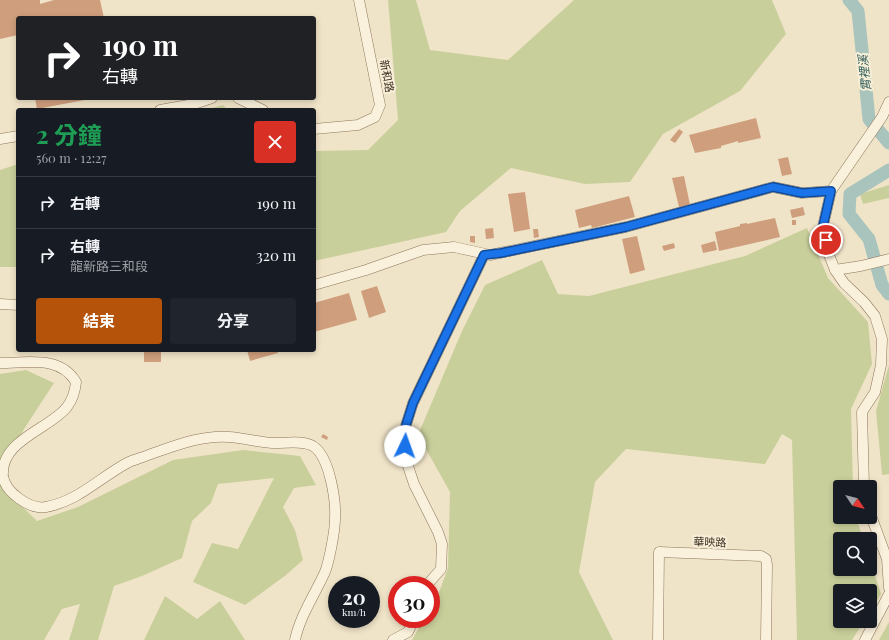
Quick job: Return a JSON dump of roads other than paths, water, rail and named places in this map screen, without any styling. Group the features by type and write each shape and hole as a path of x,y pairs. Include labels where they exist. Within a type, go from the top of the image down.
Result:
{"street":[{"name":"新和路","path":"316,129 358,125 375,117 380,105 359,0"},
{"path":"171,108 206,100"},
{"path":"242,100 259,108"},
{"path":"864,480 862,412 875,392 881,365 882,339 875,316 864,302 844,283 835,270 828,254 823,226 831,191 882,117 889,102"},
{"path":"0,139 16,136"},
{"path":"316,284 366,270 423,250 454,247 484,255 501,253 626,227 773,187 802,193 831,191"},
{"path":"435,576 441,569 442,544 438,532 414,484 405,457 406,425 413,403 484,255"},
{"path":"835,270 861,266 889,259"},
{"path":"0,304 16,305"},
{"path":"0,363 53,363 63,367 71,374 76,382 74,395 66,408 25,437 9,452 4,465 3,476 7,485 22,500 38,507 60,503 82,494 129,462 179,444 206,437 230,437 275,443 296,442 313,446 325,462 333,490 335,519 326,570 304,615 295,640"},
{"path":"874,524 887,559 889,588"},
{"name":"華映路","path":"658,640 659,552 761,556 766,559 768,565 766,640"},
{"path":"865,640 889,594"},
{"path":"393,640 408,632 410,628"}],"waterway":[{"name":"霄裡溪","path":"849,0 858,11 869,119 889,143"},
{"name":"霄裡溪","path":"889,170 850,194 849,214 869,239 882,285 889,294"}]}
